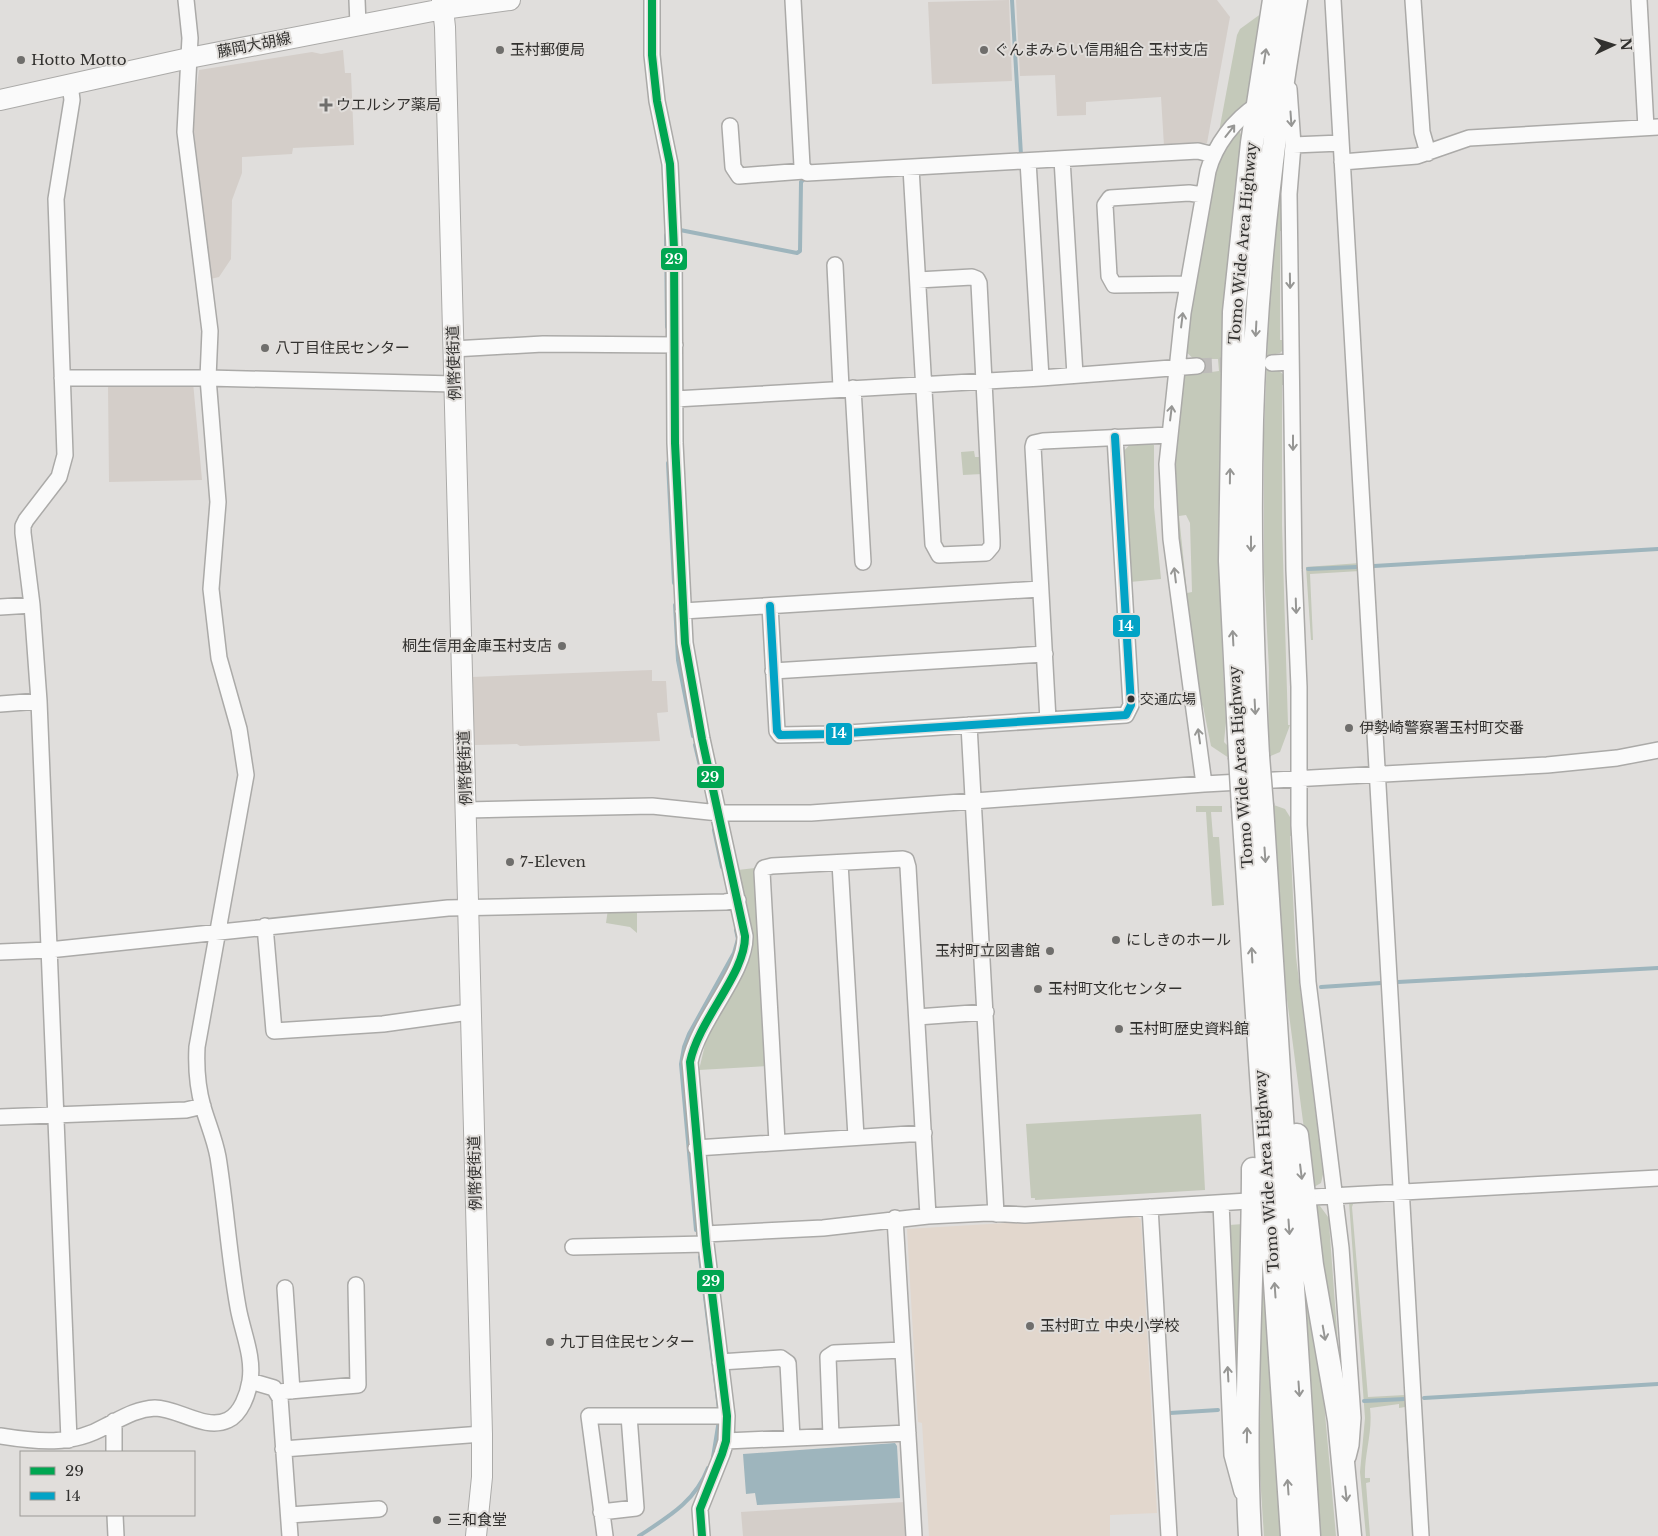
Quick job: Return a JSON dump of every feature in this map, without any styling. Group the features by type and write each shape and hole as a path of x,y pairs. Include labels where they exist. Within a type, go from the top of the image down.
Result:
{"highway":[{"name":"Tomo Wide Area Highway","path":"1274,0 1257,105 1234,312 1230,561 1253,807 1292,1536"},
{"name":"Tomo Wide Area Highway","path":"1249,756 1252,420 1262,246 1273,143 1296,0"},
{"name":"Tomo Wide Area Highway","path":"1265,1004 1309,1536"},
{"path":"1250,1536 1247,1438 1253,1248 1253,1134 1250,1030 1265,1004 1282,1028 1288,1064 1312,1265 1339,1420 1350,1536"}],"main road":[{"name":"藤岡大胡線","path":"0,100 442,5 510,0"},
{"name":"例幣使街道","path":"442,5 445,27 482,1434 482,1477 476,1536"}],"street":[{"path":"0,1436 46,1443 69,1440 106,1427 126,1414 156,1408 216,1423 228,1420 245,1400 250,1381 250,1363 238,1307 218,1157 203,1106 196,1069 197,1047 219,931 230,854 246,775 239,729 218,658 211,589 218,502 208,378 210,331 188,170 185,132 190,38 186,0"},
{"path":"356,0 358,24"},
{"path":"652,0 652,56 657,101 670,164 675,399 684,643 690,683 745,936 744,952 698,1037 690,1062 705,1239 727,1416 726,1442 700,1509 702,1536"},
{"path":"792,0 804,171"},
{"path":"1333,0 1421,1536"},
{"path":"1413,0 1422,132 1428,153"},
{"path":"1342,162 1417,156 1469,138 1652,127 1639,0"},
{"path":"1284,71 1289,94 1293,145 1289,194 1300,779 1299,824 1308,982 1335,1196 1353,1418 1351,1445 1343,1468"},
{"path":"69,1440 39,701 32,605 23,526 54,484 65,456 56,199 72,100 70,84"},
{"path":"1204,784 1170,539 1168,488 1169,434 1188,284 1203,195 1214,155 1240,118 1257,105"},
{"path":"730,126 733,167 739,176 1198,151 1214,155"},
{"path":"1293,145 1341,143"},
{"path":"1062,159 1075,375"},
{"path":"1028,161 1041,378"},
{"path":"911,168 933,544 936,554 945,556 986,553 992,546 977,279 972,277 918,280"},
{"path":"1188,284 1114,285 1109,276 1105,206 1110,198 1189,193 1203,195"},
{"path":"834,265 864,562"},
{"path":"453,349 543,344 674,346"},
{"path":"1272,363 1291,362"},
{"path":"675,399 1041,378 1197,366"},
{"path":"62,378 208,378 454,384"},
{"path":"1048,720 1032,452 1034,444 1043,441 1169,434"},
{"path":"770,606 777,731 780,735 1122,716 1131,710 1115,436"},
{"path":"683,611 1040,589"},
{"path":"0,607 32,605"},
{"path":"774,671 1045,654"},
{"path":"0,704 39,701"},
{"path":"968,725 986,1012 996,1214"},
{"path":"466,810 646,806 719,813 810,813 1204,784 1580,762 1658,750"},
{"path":"778,1142 762,872 764,868 772,866 898,858 906,860 908,863 928,1216"},
{"path":"840,863 856,1138"},
{"path":"0,952 49,950 265,926 468,907 725,902 738,900"},
{"path":"265,926 274,1031 383,1024 462,1013 471,1015"},
{"path":"917,1017 986,1012"},
{"path":"0,1117 186,1110 203,1106"},
{"path":"696,1148 924,1133"},
{"path":"1313,1197 1658,1178"},
{"path":"573,1247 705,1239 824,1228 895,1218 996,1214 1025,1215 1248,1201"},
{"path":"1221,1203 1232,1455 1239,1484 1248,1508"},
{"path":"1150,1207 1169,1536"},
{"path":"895,1218 914,1536"},
{"path":"250,1381 285,1391 358,1384 356,1285"},
{"path":"285,1288 283,1449 290,1536"},
{"path":"831,1436 828,1357 834,1354 903,1350"},
{"path":"720,1362 781,1358 788,1363 792,1438"},
{"path":"605,1536 589,1416 727,1416"},
{"path":"601,1512 636,1508 629,1416"},
{"path":"114,1421 114,1451"},
{"path":"726,1442 908,1433"},
{"path":"283,1449 482,1434"},
{"path":"289,1516 379,1509"},
{"path":"115,1516 116,1536"}],"shaded area":[{"path":"1009,0 1012,81 932,84 928,2"},
{"path":"1016,0 1217,0 1230,17 1207,143 1164,146 1161,97 1086,102 1086,115 1057,116 1055,75 1020,76"},
{"path":"343,50 345,73 351,73 354,145 293,148 292,154 242,157 242,173 232,200 231,259 219,277 210,279 198,190 193,116 199,70 312,52 321,54"},
{"path":"193,382 202,480 109,482 108,385"},
{"path":"652,670 652,681 666,681 668,712 657,713 660,741 520,746 517,744 475,745 472,677"},
{"name":"玉村町立 中央小学校","path":"1136,1215 1141,1220 1157,1513 1110,1515 1110,1536 929,1536 922,1423 918,1422 907,1229"},
{"path":"905,1502 907,1536 743,1536 741,1512"}],"green space":[{"path":"1262,13 1248,97 1244,107 1218,137 1237,35 1240,29"},
{"path":"1239,129 1242,138 1237,185 1235,186 1229,254 1220,454 1220,587 1226,722 1224,742 1228,746 1229,758 1211,746 1203,706 1199,702 1186,616 1174,500 1174,459 1184,373 1196,372 1196,374 1219,371 1218,359 1198,359 1197,362 1184,350 1214,173 1222,153","holes":["1186,515 1190,523 1192,592 1187,593 1179,516"]},
{"path":"1286,153 1282,231 1280,231 1280,340 1283,340 1283,350 1280,353 1271,355 1272,371 1279,371 1284,375 1285,385 1282,385 1282,525 1288,725 1290,725 1280,752 1268,757 1269,670 1264,572 1264,432 1271,258"},
{"path":"1149,441 1154,445 1154,507 1161,579 1130,582 1122,453 1132,442"},
{"path":"974,451 975,457 981,457 982,474 963,475 961,452"},
{"path":"1360,563 1360,571 1310,574 1313,640 1311,640 1306,567"},
{"path":"1271,804 1285,809 1290,817 1296,957 1322,1164 1325,1166 1321,1183 1314,1187 1310,1175 1281,953"},
{"path":"1196,806 1222,806 1222,812 1211,812 1213,837 1219,837 1224,905 1212,906 1206,812 1196,812"},
{"path":"755,868 767,1066 699,1070 707,1036 752,953 753,938 738,870"},
{"path":"608,909 637,909 637,933 630,927 606,923"},
{"path":"1201,1114 1205,1190 1035,1200 1035,1198 1031,1198 1026,1124"},
{"path":"1392,1198 1396,1202 1416,1536 1412,1536 1405,1407 1399,1408 1399,1404 1370,1408 1371,1417 1365,1478 1370,1478 1370,1482 1366,1483 1370,1536 1366,1536 1360,1472 1365,1418 1349,1202","holes":["1393,1201 1405,1395 1368,1397 1353,1204"]},
{"path":"1313,1205 1320,1206 1331,1221 1329,1223 1340,1372 1343,1372 1347,1416"},
{"path":"1243,1224 1241,1373 1234,1374 1236,1369 1229,1225"},
{"path":"1262,1262 1278,1472 1276,1474 1280,1536 1264,1536 1257,1430 1260,1430"},
{"path":"1303,1271 1320,1358 1336,1536 1320,1536"}],"water":[{"path":"895,1443 897,1446 900,1498 757,1505 755,1493 746,1494 743,1454"}],"waterway":[{"path":"1012,0 1021,155"},
{"path":"680,230 797,253 800,251 801,182 803,180"},
{"path":"666,235 667,327"},
{"path":"668,463 674,583"},
{"path":"1374,566 1658,549"},
{"path":"1308,569 1357,567"},
{"path":"675,605 678,660 693,736"},
{"path":"695,745 701,770"},
{"path":"714,830 722,867"},
{"path":"696,1230 681,1064 689,1034 734,953 738,939 736,930"},
{"path":"1398,982 1658,968"},
{"path":"1321,987 1381,983"},
{"path":"700,1257 719,1409"},
{"path":"1424,1398 1658,1384"},
{"path":"1364,1401 1405,1399"},
{"path":"1170,1413 1218,1410"},
{"path":"713,1457 719,1420"},
{"path":"639,1536 679,1508 696,1490 708,1468"}],"tunnel":[{"path":"1197,366 1243,364"}],"transit line":[{"name":"29","path":"652,0 652,55 657,101 670,164 674,249 675,443 685,643 702,739 745,936 738,965 703,1029 690,1062 706,1244 727,1416 726,1441 700,1509 702,1536"},
{"name":"14","path":"770,606 777,731 780,735 832,734 1126,715 1131,705 1115,437"}],"place":[{"name":"玉村郵便局","path":"500,50"},
{"name":"ぐんまみらい信用組合 玉村支店","path":"984,50"},
{"name":"Hotto Motto","path":"21,60"},
{"name":"ウエルシア薬局","path":"326,105"},
{"name":"八丁目住民センター","path":"265,348"},
{"name":"桐生信用金庫玉村支店","path":"562,646"},
{"name":"交通広場","path":"1131,699"},
{"name":"伊勢崎警察署玉村町交番","path":"1349,728"},
{"name":"7-Eleven","path":"510,862"},
{"name":"にしきのホール","path":"1116,940"},
{"name":"玉村町立図書館","path":"1050,951"},
{"name":"玉村町文化センター","path":"1038,989"},
{"name":"玉村町歴史資料館","path":"1119,1029"},
{"name":"玉村町立 中央小学校","path":"1030,1326"},
{"name":"九丁目住民センター","path":"550,1342"},
{"name":"三和食堂","path":"437,1520"}]}
